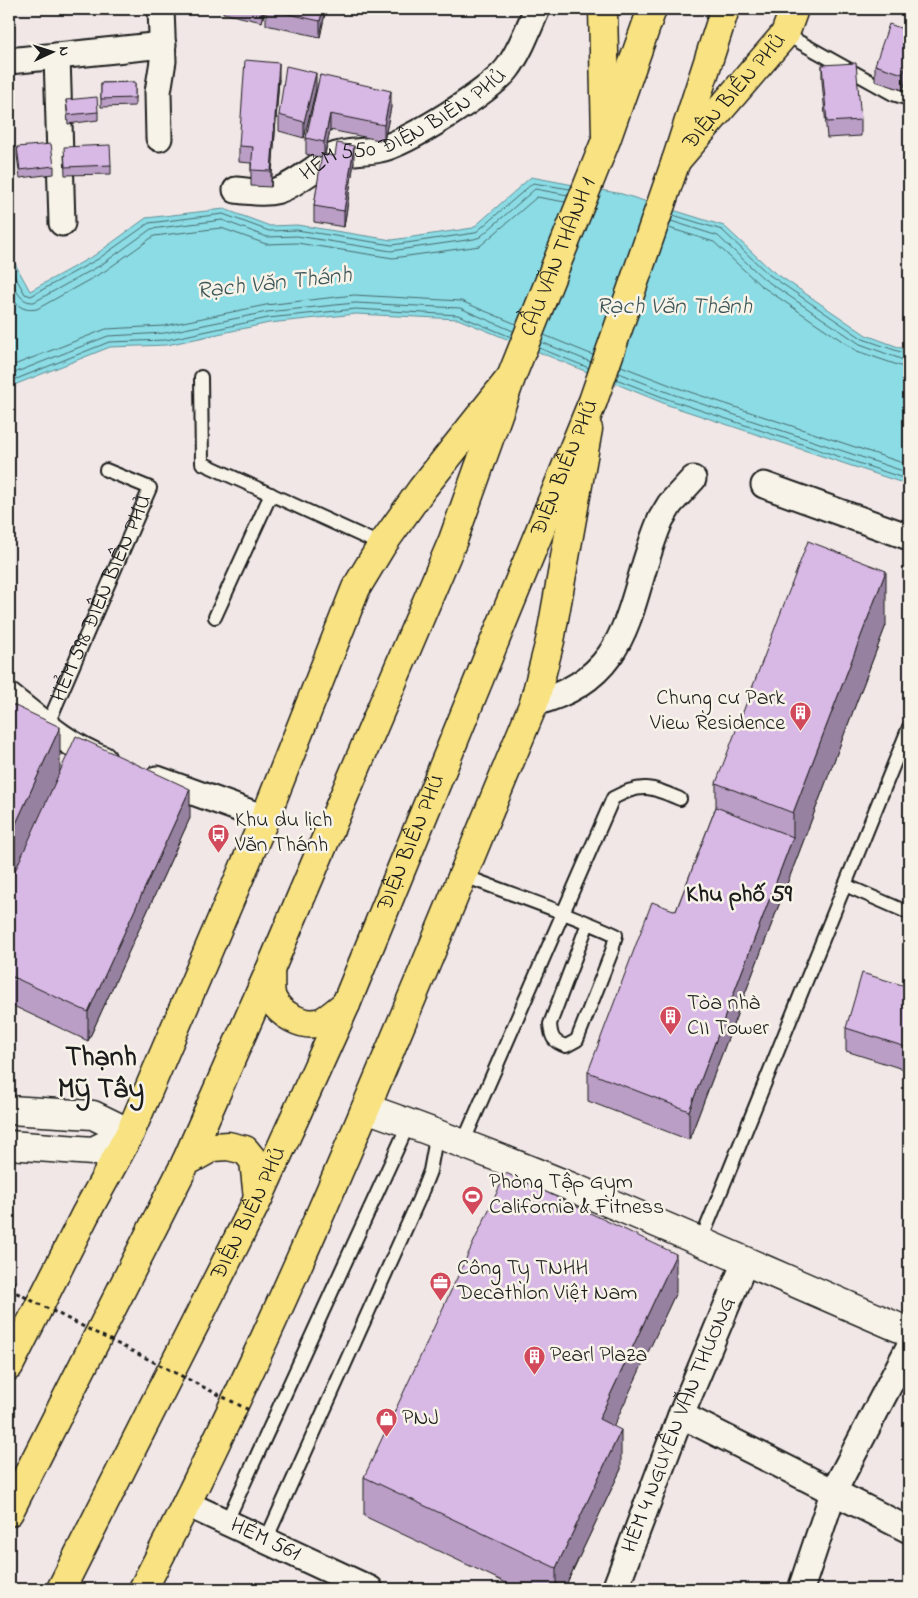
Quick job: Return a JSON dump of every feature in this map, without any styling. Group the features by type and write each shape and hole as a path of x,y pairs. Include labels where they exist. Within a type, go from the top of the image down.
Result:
{"main road":[{"path":"603,9 606,140"},
{"path":"606,140 652,9"},
{"name":"ĐIỆN BIÊN PHỦ","path":"676,162 725,9"},
{"name":"ĐIỆN BIÊN PHỦ","path":"676,162 785,34 794,9"},
{"name":"CẦU VĂN THÁNH 1","path":"512,375 606,140"},
{"path":"593,401 676,162"},
{"path":"9,1366 85,1215 130,1134 265,818 356,588 382,545 422,489 512,375"},
{"path":"9,1512 186,1162 454,540 512,375"},
{"name":"ĐIỆN BIÊN PHỦ","path":"143,1589 187,1504 261,1347 366,1108 534,703 550,641 593,401"},
{"name":"ĐIỆN BIÊN PHỦ","path":"60,1589 258,1199 346,1004 593,401"},
{"path":"270,970 272,997 280,1009 291,1018 307,1024 321,1022 346,1004"},
{"path":"186,1162 213,1147 228,1146 245,1150 254,1161 258,1199"}],"street":[{"path":"159,138 158,92 163,45 161,9"},
{"name":"HẺM 550 ĐIỆN BIÊN PHỦ","path":"236,190 268,194 286,188 330,157 346,153 379,150 405,141 491,86 507,69 515,56 537,9"},
{"path":"9,61 163,45"},
{"path":"57,56 62,223"},
{"path":"534,703 571,690 603,665 616,648 626,629 661,519 670,504 694,479"},
{"path":"764,485 909,537"},
{"name":"HẺM 598 ĐIỆN BIÊN PHỦ","path":"9,696 47,726 92,754 265,818"},
{"path":"366,1108 464,1143 596,1197 909,1332"},
{"path":"9,1110 93,1115 130,1134"},
{"path":"9,1145 93,1150 130,1134"},
{"name":"HẺM 4 NGUYỄN VĂN THƯƠNG","path":"615,1589 681,1415 745,1262"},
{"path":"801,1589 833,1493 909,1347"},
{"path":"681,1415 909,1530"},
{"name":"HẺM 561","path":"187,1504 265,1542 370,1589"}],"lane":[{"path":"785,34 893,94 909,99"},
{"path":"201,377 202,463 382,545"},
{"name":"HẺM 598 ĐIỆN BIÊN PHỦ","path":"47,726 150,488 106,470"},
{"path":"215,616 271,494"},
{"path":"700,1243 909,728"},
{"path":"464,1143 614,798 626,791 651,787 680,798"},
{"path":"462,876 588,923 616,935 612,951 577,1040 566,1046 558,1044 551,1036 550,1024 588,923"},
{"path":"845,885 909,913"},
{"path":"226,1523 409,1123"},
{"path":"265,1542 419,1199 430,1171 437,1133"}],"path":[{"path":"9,1299 10,1289 251,1411"}],"water":[{"name":"Rạch Văn Thánh","path":"531,177 622,194 724,226 771,270 866,335 909,351 909,485 668,405 458,319 356,314 269,323 167,345 110,347 9,387 9,261 14,262 30,291 95,255 146,218 224,209 270,226 297,225 392,240 473,228"}],"building":[{"path":"266,9 323,9 320,21"},
{"path":"889,24 909,31 909,56 903,74 875,65"},
{"path":"245,60 279,63 271,171 251,170 253,147 239,146"},
{"path":"856,63 861,120 827,122 822,65"},
{"path":"286,66 316,73 304,122 279,115"},
{"path":"320,75 391,91 384,125 330,114 324,142 306,138"},
{"path":"135,82 135,98 101,99 101,83"},
{"path":"97,97 98,112 68,115 66,100"},
{"path":"337,143 354,146 344,211 314,206 322,154 335,156"},
{"path":"51,144 54,166 20,170 17,147"},
{"path":"110,145 111,165 65,167 64,147"},
{"name":"Chung cư Park View Residence","path":"808,541 886,571 793,813 716,783"},
{"path":"9,703 60,727 9,839"},
{"path":"76,736 190,789 88,1012 9,975 9,884"},
{"name":"Tòa nhà CII Tower","path":"716,807 793,837 689,1111 588,1072 652,902 676,911"},
{"path":"862,973 909,987 909,1048 846,1028"},
{"name":"Pearl Plaza","path":"506,1173 676,1254 599,1419 621,1430 556,1568 364,1477"},
{"path":"200,1585 209,1589 198,1589"}],"place":[{"name":"Chung cư Park View Residence","path":"801,731"},
{"name":"Khu du lịch Văn Thánh","path":"219,853"},
{"name":"Tòa nhà CII Tower","path":"671,1036"},
{"name":"Phòng Tập Gym California & Fitness","path":"473,1215"},
{"name":"Công Ty TNHH Decathlon Việt Nam","path":"441,1301"},
{"name":"Pearl Plaza","path":"534,1375"},
{"name":"PNJ","path":"386,1438"}],"district":[{"name":"Khu phố 59","path":"739,895"},
{"name":"Thạnh Mỹ Tây","path":"101,1074"}]}
